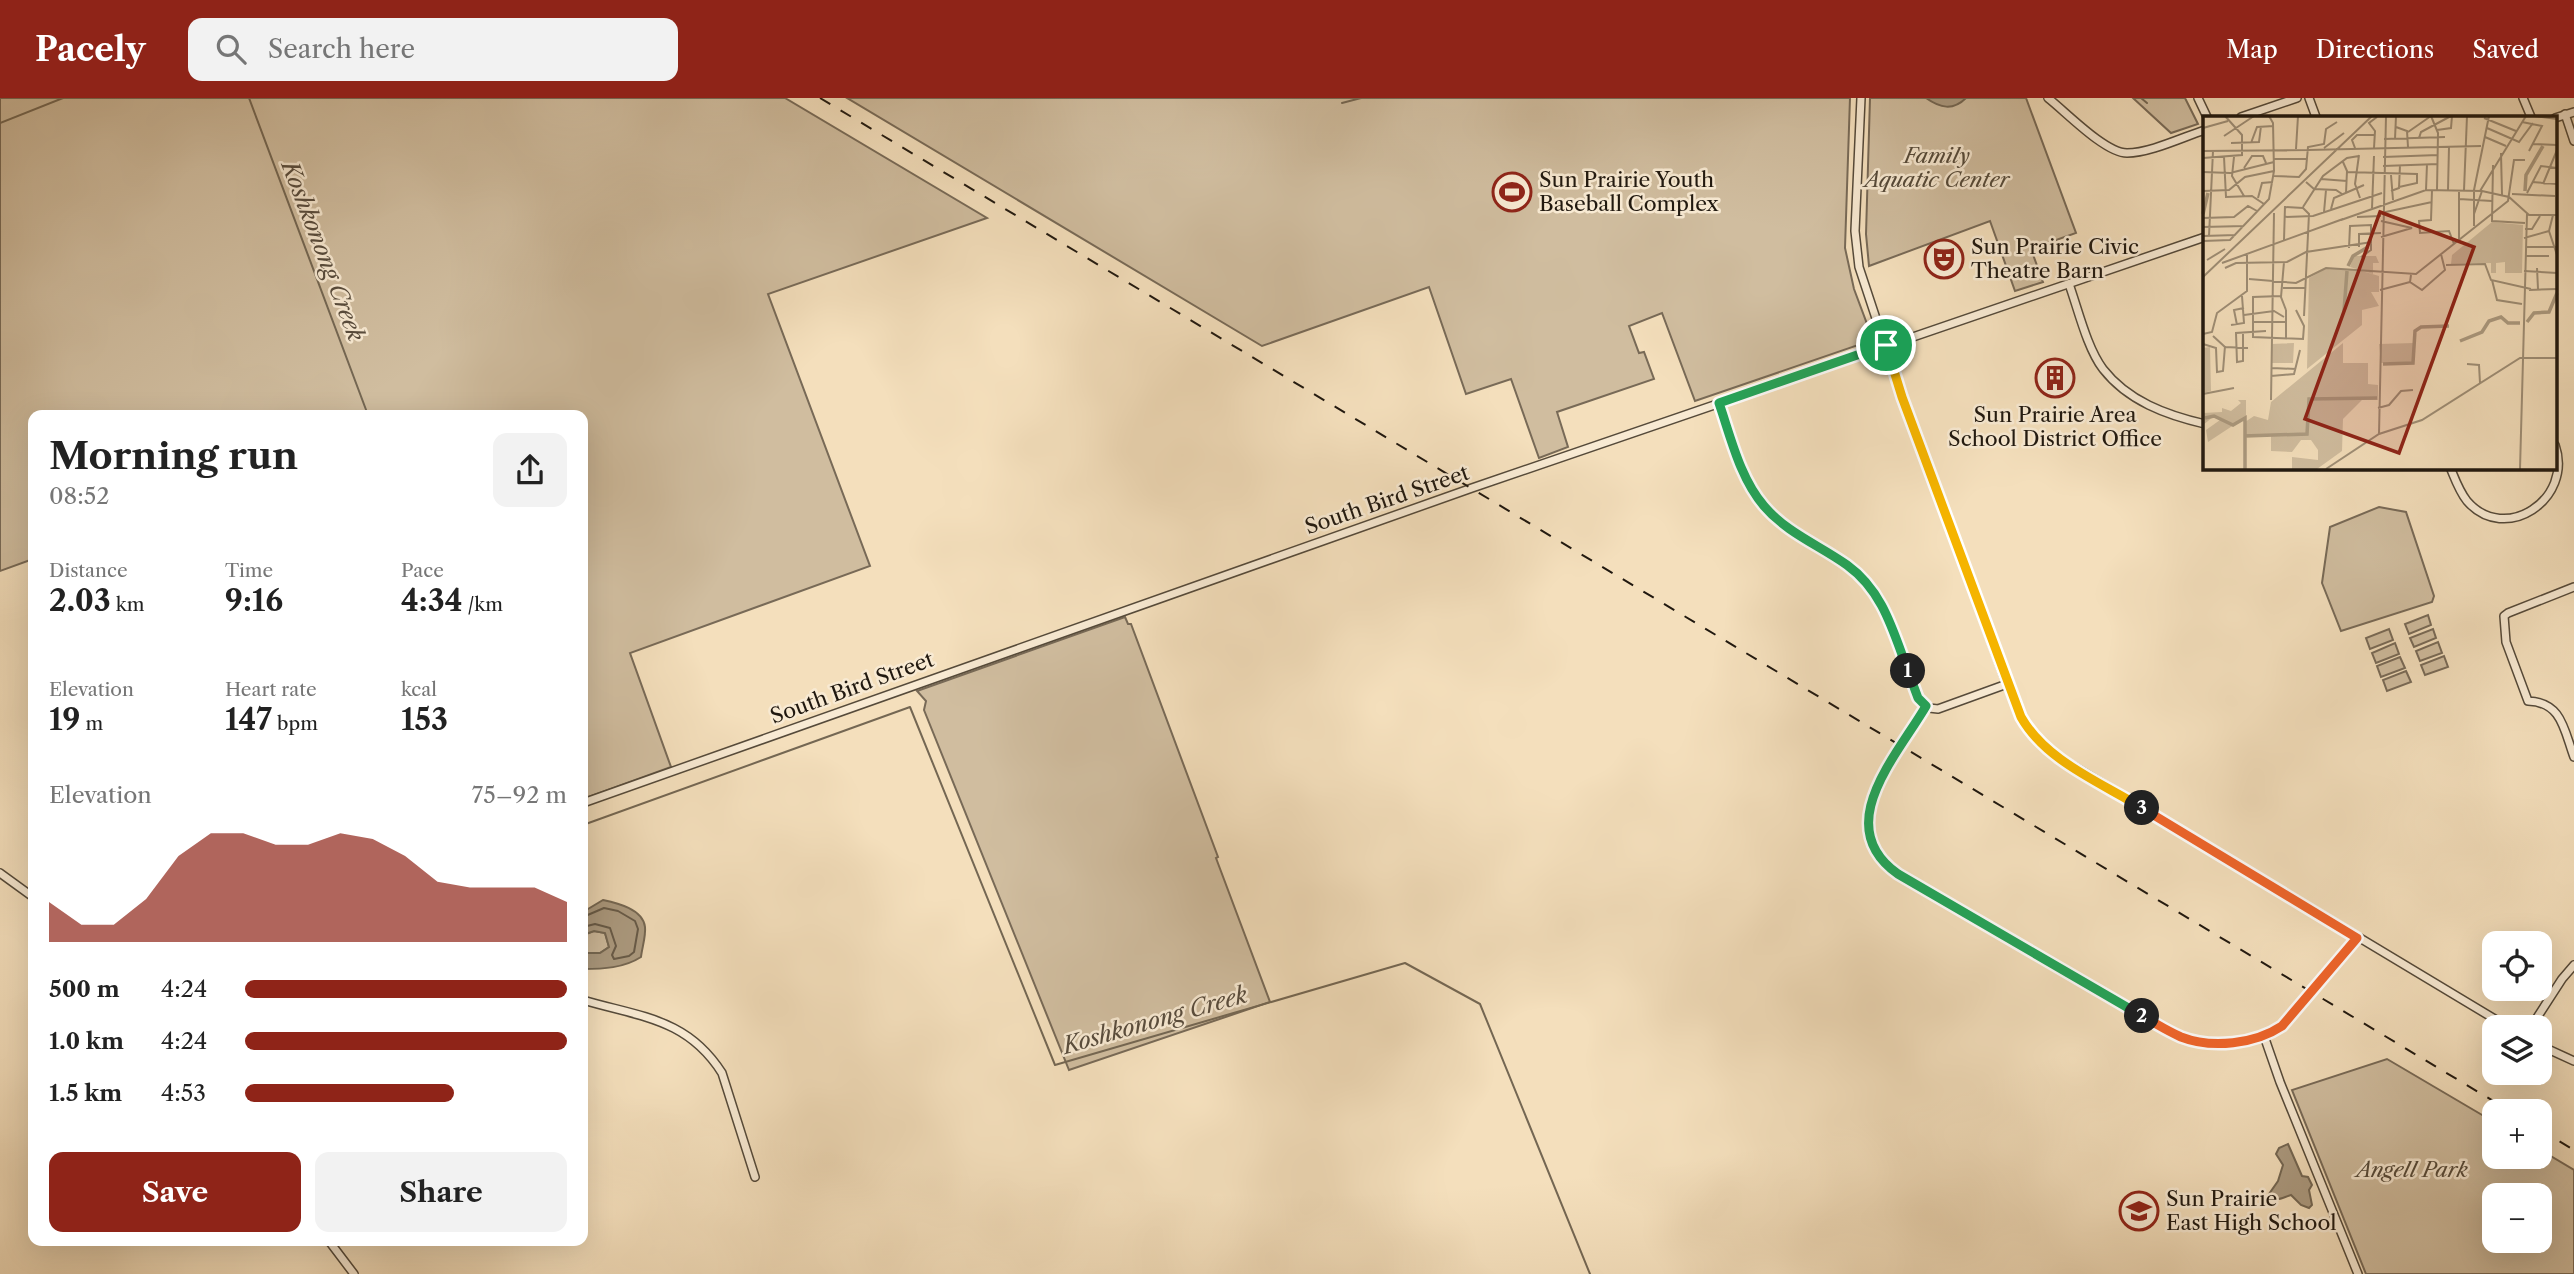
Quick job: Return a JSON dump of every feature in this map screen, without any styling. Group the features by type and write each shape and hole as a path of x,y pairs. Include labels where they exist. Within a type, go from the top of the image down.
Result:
{"street":[{"path":"1861,98 1856,249 1866,291 2007,684 2027,727 2055,755 2488,1015"},
{"path":"2048,98 2106,145 2126,153 2139,152 2203,131"},
{"path":"2198,98 2207,116"},
{"path":"2244,116 2297,98"},
{"path":"2309,98 2316,116"},
{"path":"2523,98 2530,116"},
{"path":"2556,118 2574,112"},
{"path":"2565,114 2574,141"},
{"name":"South Bird Street","path":"588,801 1171,594 2203,238"},
{"path":"2068,284 2097,359 2118,385 2153,409 2203,424"},
{"path":"1719,403 1745,475 1763,505 1791,531 1849,566 1879,597 1915,692 1926,706 1938,709 2007,684"},
{"path":"2451,469 2463,494 2479,511 2491,517 2525,516 2544,502 2552,491 2558,477 2556,450"},
{"path":"2574,587 2508,613 2503,620 2507,632 2506,642 2528,701 2545,704 2556,711 2574,757"},
{"path":"1926,706 1878,785 1869,806 1870,835 1876,852 1884,863 1945,902 2181,1037 2196,1042 2222,1043 2264,1036 2282,1026 2357,938"},
{"path":"0,873 28,893"},
{"path":"2538,1015 2561,979 2574,965"},
{"path":"588,1001 652,1017 679,1029 706,1052 723,1073 755,1177"},
{"path":"2264,1036 2358,1274"},
{"path":"2552,1051 2574,1061"},
{"path":"333,1246 354,1274"}],"green space":[{"path":"0,98 785,98 987,218 768,294 870,566 630,653 671,767 588,797 588,410 28,410 28,561 0,571"},
{"path":"847,98 1850,98 1845,248 1854,289 1873,340 1695,401 1662,313 1629,326 1639,353 1644,352 1654,379 1557,412 1568,447 1539,458 1511,379 1466,394 1429,287 1262,346"},
{"name":"Family Aquatic Center","path":"1870,98 2026,98 2076,233 2031,249 2043,282 2015,291 1990,221 1869,266 1866,234"},
{"path":"2133,98 2185,98 2198,124 2171,133"},
{"path":"2379,507 2406,512 2434,596 2432,602 2341,631 2322,583 2330,527"},
{"path":"2428,615 2431,625 2409,634 2405,624"},
{"path":"1125,617 1128,624 1131,624 1270,1002 1069,1070 924,710 926,701 917,691"},
{"path":"2389,629 2393,640 2370,649 2366,638"},
{"path":"2433,629 2436,638 2414,647 2410,638"},
{"path":"2438,642 2442,653 2420,661 2416,651"},
{"path":"2395,643 2399,654 2376,663 2372,653"},
{"path":"2444,656 2448,667 2425,675 2421,665"},
{"path":"2400,657 2405,668 2381,677 2377,666"},
{"path":"2406,671 2411,682 2387,691 2383,680"},
{"path":"594,931 605,933 609,947 600,953 588,953 588,933"},
{"name":"Angell Park","path":"2387,1059 2482,1115 2482,1169 2552,1169 2552,1157 2574,1170 2574,1274 2366,1274 2292,1090"}],"water":[{"path":"1926,98 1966,98 1956,105 1946,107"},
{"path":"603,900 635,911 645,927 641,957 620,966 588,969 588,953 600,953 609,947 605,933 594,931 588,933 588,909"},
{"path":"2288,1144 2302,1176 2308,1177 2312,1185 2309,1190 2312,1205 2309,1208 2301,1205 2291,1195 2276,1199 2269,1194 2278,1181 2283,1165 2276,1154 2279,1148"}],"waterway":[{"name":"Koshkonong Creek","path":"0,123 63,98"},
{"name":"Koshkonong Creek","path":"249,98 366,410"},
{"path":"1342,103 1361,98"},
{"path":"2141,98 2147,103"},
{"name":"Koshkonong Creek","path":"588,823 910,707 1055,1065 1405,963 1480,1004 1590,1274"}],"railway":[{"path":"820,98 2490,1099"},
{"path":"2552,1137 2574,1150"}],"place":[{"name":"Sun Prairie Youth Baseball Complex","path":"1512,192"},
{"name":"Sun Prairie Civic Theatre Barn","path":"1944,259"},
{"name":"Sun Prairie Area School District Office","path":"2055,378"},
{"name":"Sun Prairie East High School","path":"2139,1211"}],"route":[{"path":"1886,345 1906,409 2008,687 2021,717 2034,736 2066,762 2357,938 2282,1026 2268,1035 2241,1041 2207,1043 2172,1033 1898,874 1884,863 1876,852 1868,820 1872,797 1926,706 1915,692 1879,597 1849,566 1791,531 1757,498 1745,475 1719,403 1886,345"}]}
